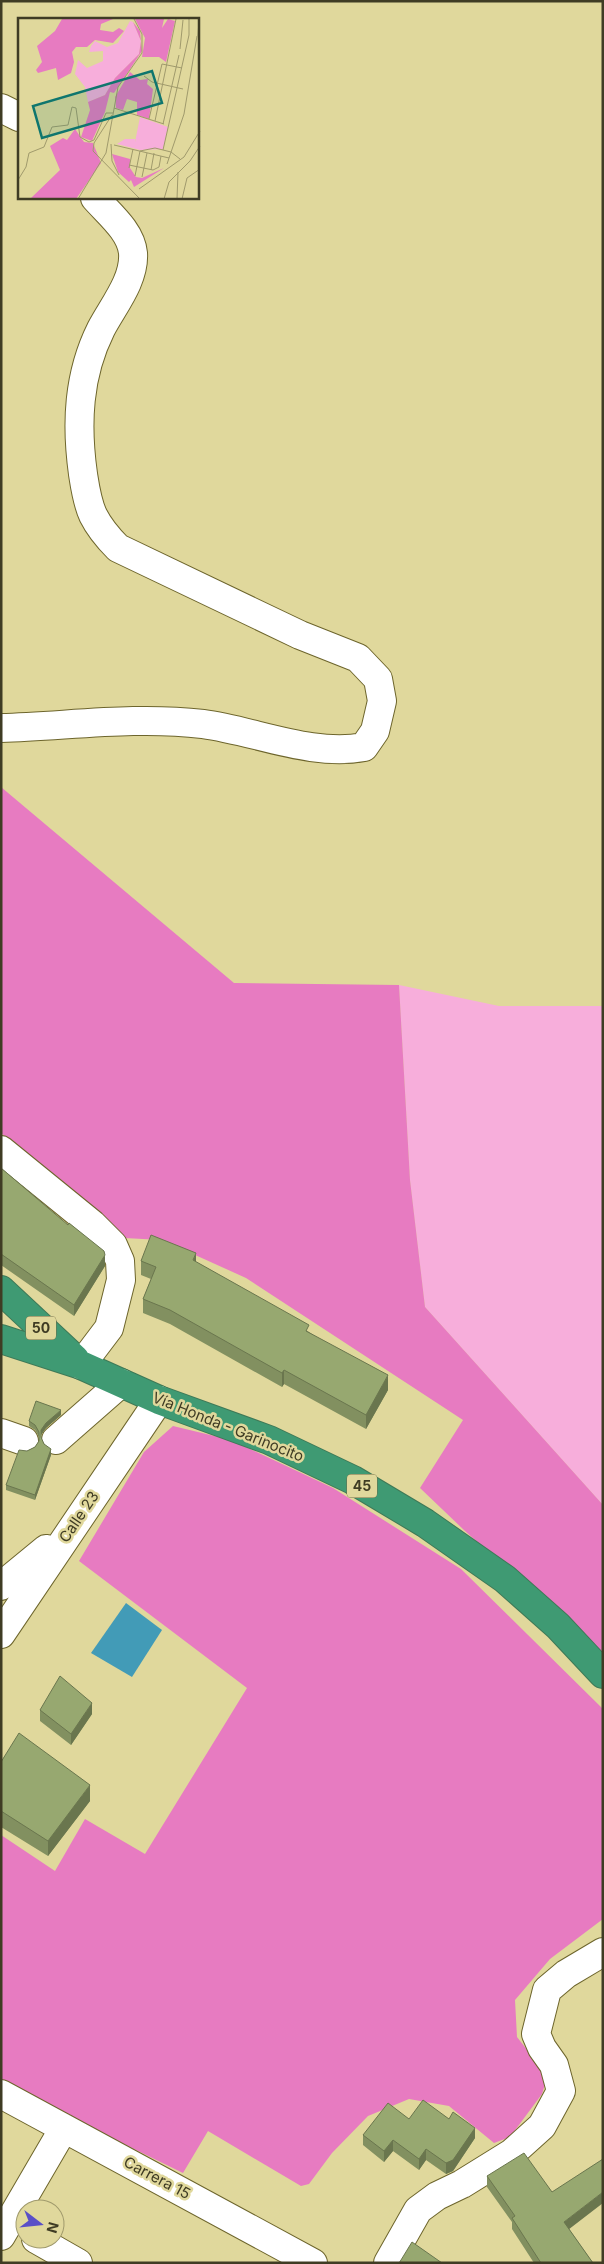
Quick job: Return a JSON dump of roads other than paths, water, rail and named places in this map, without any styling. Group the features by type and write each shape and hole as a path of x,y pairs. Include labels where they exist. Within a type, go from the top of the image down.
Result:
{"highway":[{"name":"50","path":"1,1290 81,1365"},
{"name":"Vía Honda - Garinocito","path":"1,1339 81,1365 158,1400 268,1440 353,1480 425,1524 505,1579 558,1626 603,1674"}],"street":[{"path":"1,108 18,116"},
{"path":"1,728 95,722 160,721 204,724 316,747 346,750 364,747 375,731 382,701 378,679 358,658 300,635 118,548 104,533 92,513 85,491 81,459 78,422 81,388 100,331 132,270 133,252 129,237 96,199"},
{"path":"1,1150 92,1224 113,1245 120,1261 121,1280 109,1328 81,1365"},
{"path":"56,1440 121,1384"},
{"name":"Calle 23","path":"1,1634 158,1400"},
{"path":"1,1586 25,1568 75,1524"},
{"path":"388,2263 418,2210 437,2196 462,2184 512,2153 542,2126 561,2091 554,2065 542,2048 536,2034 547,1990 566,1974 603,1952"},
{"name":"Carrera 15","path":"1,2094 314,2263"},
{"path":"9,2228 64,2128"},
{"path":"54,2249 78,2263"}],"water":[{"path":"126,1603 162,1630 132,1677 91,1653"}]}
